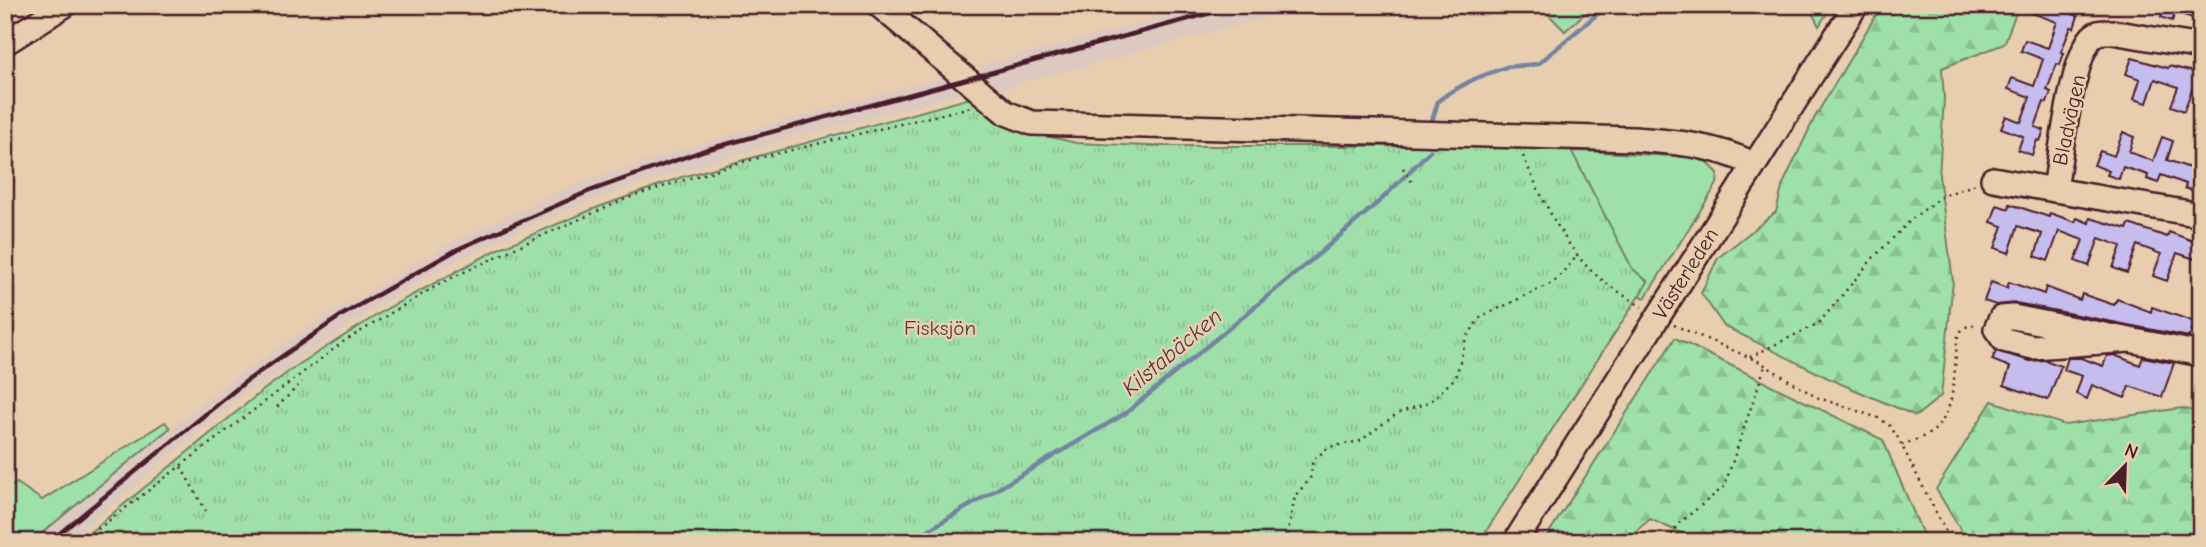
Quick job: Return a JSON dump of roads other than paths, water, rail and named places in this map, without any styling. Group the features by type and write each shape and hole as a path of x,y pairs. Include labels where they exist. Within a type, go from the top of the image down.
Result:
{"street":[{"path":"5,43 65,5"},
{"path":"879,5 1006,113 1032,123 1674,142 1733,154 1754,164"},
{"name":"Västerleden","path":"1516,542 1856,5"},
{"name":"Bladvägen","path":"2054,190 2071,92 2091,38 2101,32 2112,32 2201,47"},
{"name":"Bladvägen","path":"1993,179 2201,215"},
{"path":"1996,329 2001,318 2013,317 2201,354"}],"waterway":[{"name":"Kilstabäcken","path":"1432,121 1438,101 1449,93 1474,79 1506,67 1538,64 1608,5"},
{"name":"Kilstabäcken","path":"908,542 1126,413 1320,253 1383,198 1430,151"}],"railway":[{"path":"49,542 245,382 342,315 458,249 587,192 705,150 1240,5"}],"park label":[{"name":"Fisksjön","path":"940,328"}]}
